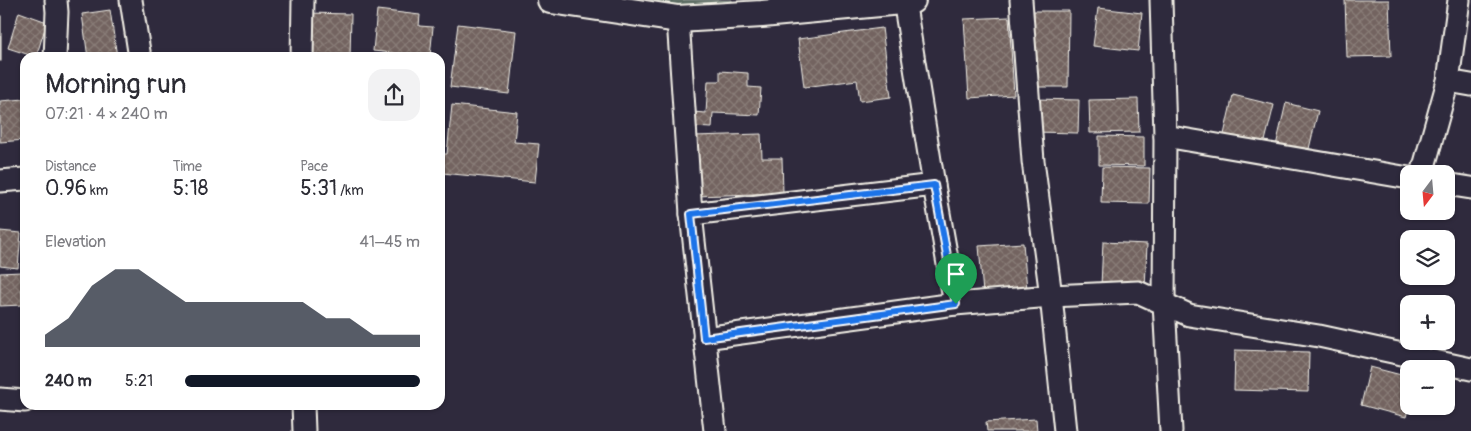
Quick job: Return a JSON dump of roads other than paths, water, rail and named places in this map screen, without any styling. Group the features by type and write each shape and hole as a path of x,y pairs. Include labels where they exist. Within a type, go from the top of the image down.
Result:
{"street":[{"path":"55,52 56,0"},
{"path":"131,0 139,52"},
{"path":"302,0 302,52"},
{"path":"550,0 678,20 761,7 907,0 934,185 956,304"},
{"path":"1021,0 1033,161 1052,296 1065,431"},
{"path":"1161,0 1165,136 1164,303 1171,431"},
{"path":"1425,165 1448,81 1459,0"},
{"path":"678,20 691,214 715,431"},
{"path":"1448,81 1471,85"},
{"path":"1165,136 1400,176"},
{"path":"0,181 20,179"},
{"path":"691,214 934,185"},
{"path":"1455,185 1471,188"},
{"path":"704,338 956,304 1052,296 1138,292 1189,315 1319,336 1471,369"},
{"path":"0,399 20,401"},
{"path":"303,410 304,431"}]}
